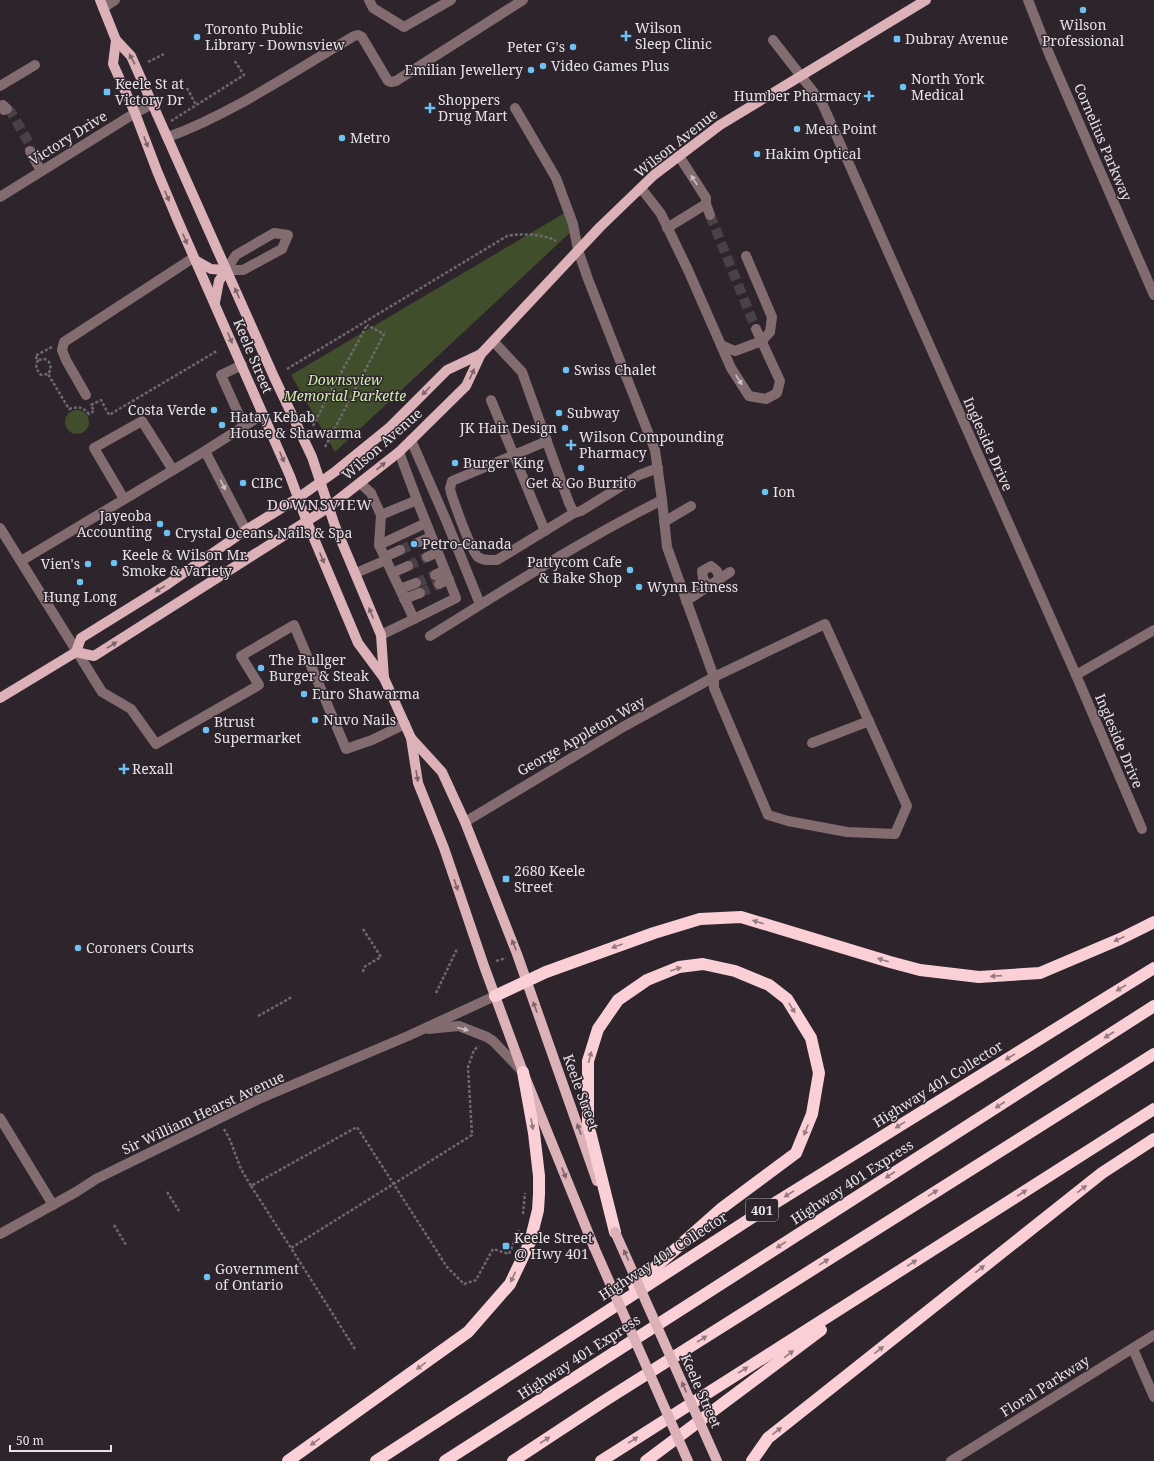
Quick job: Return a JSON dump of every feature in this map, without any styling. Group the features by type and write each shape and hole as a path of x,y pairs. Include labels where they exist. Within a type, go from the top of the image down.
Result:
{"highway":[{"path":"494,996 546,972 654,932 700,919 741,917 920,970 979,977 1040,972 1120,939 1154,922"},
{"path":"604,1312 722,1208 796,1153 812,1114 819,1073 811,1038 787,999 769,985 735,971 703,964 679,967 647,980 618,1000 598,1029 588,1061 588,1124 615,1232"},
{"name":"Highway 401 Collector","path":"376,1461 759,1213 1154,968"},
{"name":"Highway 401 Express","path":"445,1461 1154,1006"},
{"path":"513,1461 611,1397 1154,1054"},
{"path":"288,1461 468,1332 510,1284 530,1242 538,1210 539,1194 537,1154 523,1072"},
{"path":"601,1461 1154,1109"},
{"path":"752,1461 768,1438 774,1433 1102,1173 1154,1139"},
{"path":"646,1461 892,1277"}],"main road":[{"name":"Wilson Avenue","path":"0,698 76,652 81,638 168,584 246,530 298,498 321,482 389,428 447,370 481,354 494,342 600,227 654,175 720,125 914,3 926,0"},
{"name":"Keele Street","path":"101,4 116,40 131,56 274,377 312,457 335,526 381,635 384,678"},
{"name":"Keele Street","path":"116,40 113,64 135,113 156,171 215,302 290,476 307,522 358,643 384,678 411,738 418,783 444,848 494,996 523,1072 594,1248 688,1461"},
{"path":"194,258 204,266 211,269 226,270 219,281 215,302"},
{"name":"Wilson Avenue","path":"76,652 94,656 329,507 398,452 466,386 481,354"},
{"name":"Keele Street","path":"411,738 442,772 465,822 518,954 615,1232 717,1461"}],"street":[{"path":"101,4 115,0"},
{"path":"369,0 373,8 404,28 450,0"},
{"path":"168,137 185,131 241,102 358,34 362,37 388,81 396,81 523,0"},
{"name":"Cornelius Parkway","path":"1028,0 1050,56 1154,295"},
{"name":"Ingleside Drive","path":"773,40 822,103 1076,675 1142,829"},
{"path":"0,86 35,65"},
{"name":"Victory Drive","path":"0,197 152,104"},
{"path":"515,108 556,178 573,224 578,250 655,450 662,500 666,547 714,677 714,688 768,815 788,821 847,832 895,834 907,806 869,721 812,743"},
{"path":"29,150 41,171"},
{"path":"679,156 706,198 706,204 710,215"},
{"path":"641,188 661,214 731,368 749,396 766,399 776,393 780,381 756,329"},
{"path":"668,228 706,204"},
{"path":"274,233 288,236 282,249 243,270 226,270 236,255 262,239 274,233"},
{"path":"721,345 735,351 762,340 770,332 772,317 746,256"},
{"path":"86,395 66,360 62,350 64,342 194,258"},
{"path":"494,342 522,372 574,513"},
{"path":"242,365 221,374 244,426"},
{"path":"491,400 545,531"},
{"path":"20,561 174,470 263,414"},
{"path":"124,499 94,448 142,421 174,470"},
{"path":"411,440 446,520 480,604"},
{"path":"547,441 452,481 450,488 451,493 478,557 486,560 496,560 574,513 581,511 639,475 658,468"},
{"path":"205,451 246,530"},
{"path":"381,635 456,598 398,452"},
{"path":"360,483 371,493 381,515 379,545 414,619"},
{"path":"381,515 417,500"},
{"path":"430,636 480,604 631,516 662,500"},
{"path":"664,522 691,506"},
{"path":"379,545 426,523"},
{"path":"0,528 102,692 131,709 156,744 258,685 241,656 294,625 346,749 372,740 405,724"},
{"path":"419,542 431,536"},
{"path":"356,574 400,550"},
{"path":"426,557 438,552"},
{"path":"392,573 408,566"},
{"path":"708,587 703,578 702,571 711,566 717,571 720,579"},
{"path":"686,601 730,572"},
{"path":"437,579 447,575"},
{"path":"400,590 416,583"},
{"path":"404,599 420,593"},
{"name":"George Appleton Way","path":"465,822 623,727 714,677 826,624 869,721"},
{"path":"1076,675 1154,630"},
{"name":"Sir William Hearst Avenue","path":"0,1234 96,1179 259,1100 424,1029 494,996"},
{"name":"Sir William Hearst Avenue","path":"424,1029 435,1030 459,1026 487,1037 493,1041 523,1072"},
{"path":"0,1118 53,1205"},
{"name":"Floral Parkway","path":"951,1461 1154,1335"},
{"path":"1133,1349 1154,1397"}],"path":[{"path":"148,62 164,54"},
{"path":"171,121 244,75 234,60"},
{"path":"187,88 196,105"},
{"path":"287,369 366,324 507,236 515,234 550,238 556,241"},
{"path":"313,426 366,324"},
{"path":"325,447 384,334 366,324"},
{"path":"48,374 40,375 36,370 38,360 35,356 56,344 64,342"},
{"path":"48,374 69,409 76,407 82,408 89,414 94,411 92,405 101,400 109,415 216,351"},
{"path":"38,360 45,359 49,362 51,369 48,374"},
{"path":"363,929 380,957 364,967 363,972"},
{"path":"436,993 457,948"},
{"path":"496,961 506,958"},
{"path":"258,1016 292,997"},
{"path":"291,1248 472,1135 468,1067 474,1050 481,1045"},
{"path":"251,1186 357,1127 446,1267 464,1284 476,1280 494,1250 509,1254 520,1227"},
{"path":"230,1140 241,1169 251,1186 355,1349"},
{"path":"167,1192 179,1211"},
{"path":"523,1215 525,1193"},
{"path":"114,1225 126,1245"}],"green space":[{"name":"Downsview Memorial Parkette","path":"568,211 575,228 335,452 291,375"},
{"path":"77,410 86,413 89,422 86,431 77,434 68,431 65,422 68,413"}],"tunnel":[{"path":"7,109 11,112 29,143 30,149"},
{"path":"710,215 756,329"},
{"path":"400,550 419,542"},
{"path":"408,566 427,557"},
{"path":"416,583 435,575"},
{"path":"420,593 439,584"}],"place":[{"name":"Wilson Professional","path":"1083,10"},
{"name":"Wilson Sleep Clinic","path":"626,36"},
{"name":"Toronto Public Library - Downsview","path":"197,37"},
{"name":"Dubray Avenue","path":"897,39"},
{"name":"Peter G's","path":"573,47"},
{"name":"Video Games Plus","path":"543,66"},
{"name":"Emilian Jewellery","path":"531,70"},
{"name":"North York Medical","path":"903,87"},
{"name":"Keele St at Victory Dr","path":"107,92"},
{"name":"Humber Pharmacy","path":"869,96"},
{"name":"Shoppers Drug Mart","path":"430,108"},
{"name":"Meat Point","path":"797,129"},
{"name":"Metro","path":"342,138"},
{"name":"Hakim Optical","path":"757,154"},
{"name":"Swiss Chalet","path":"566,370"},
{"name":"Costa Verde","path":"214,410"},
{"name":"Subway","path":"559,413"},
{"name":"Hatay Kebab House & Shawarma","path":"222,425"},
{"name":"JK Hair Design","path":"565,428"},
{"name":"Wilson Compounding Pharmacy","path":"571,445"},
{"name":"Burger King","path":"455,463"},
{"name":"Get & Go Burrito","path":"581,468"},
{"name":"CIBC","path":"243,483"},
{"name":"Ion","path":"765,492"},
{"name":"Jayeoba Accounting","path":"160,524"},
{"name":"Crystal Oceans Nails & Spa","path":"167,533"},
{"name":"Petro-Canada","path":"414,544"},
{"name":"Keele & Wilson Mr. Smoke & Variety","path":"114,563"},
{"name":"Vien's","path":"88,564"},
{"name":"Pattycom Cafe & Bake Shop","path":"630,570"},
{"name":"Hung Long","path":"80,582"},
{"name":"Wynn Fitness","path":"639,587"},
{"name":"The Bullger Burger & Steak","path":"261,668"},
{"name":"Euro Shawarma","path":"304,694"},
{"name":"Nuvo Nails","path":"315,720"},
{"name":"Btrust Supermarket","path":"206,730"},
{"name":"Rexall","path":"124,769"},
{"name":"2680 Keele Street","path":"506,879"},
{"name":"Coroners Courts","path":"78,948"},
{"name":"Keele Street @ Hwy 401","path":"506,1246"},
{"name":"Government of Ontario","path":"207,1277"}],"district":[{"name":"DOWNSVIEW","path":"320,505"}]}
